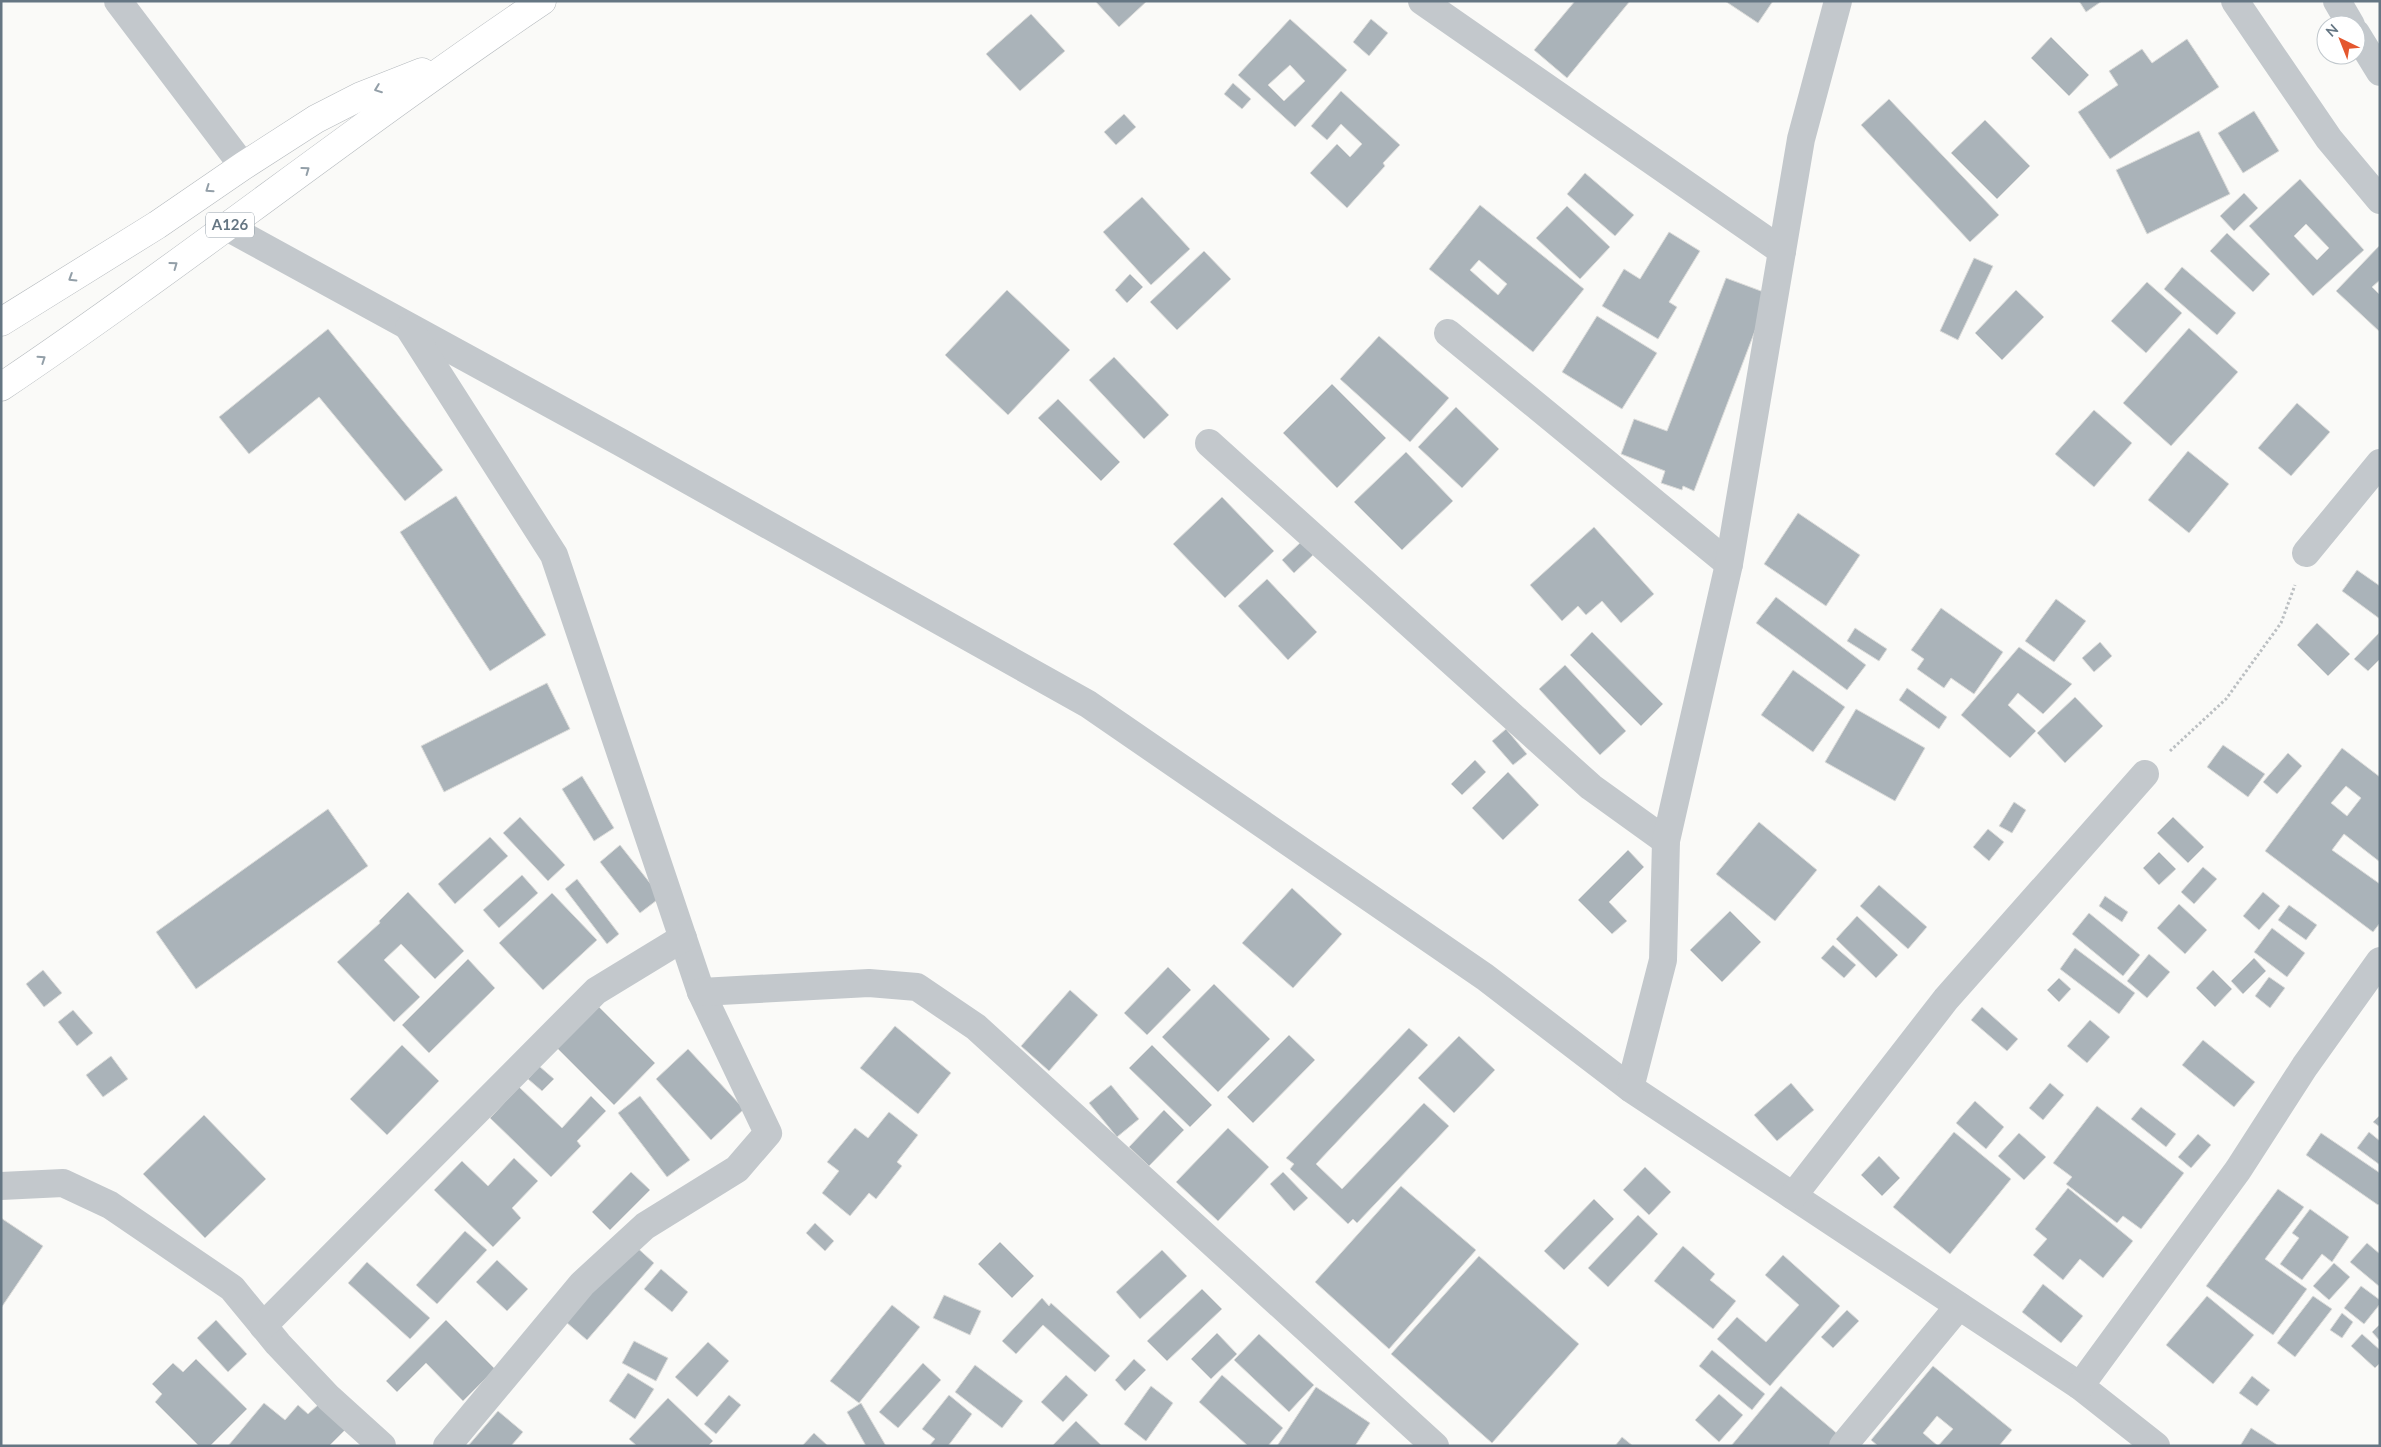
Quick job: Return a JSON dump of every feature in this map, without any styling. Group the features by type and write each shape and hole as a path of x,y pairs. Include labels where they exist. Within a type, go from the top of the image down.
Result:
{"highway":[{"name":"A126","path":"1,386 84,330 456,59 542,1"},
{"name":"A126","path":"1,322 157,225 316,119 361,96 456,59"}],"street":[{"path":"118,1 243,166"},
{"path":"1422,1 1782,251"},
{"path":"1630,1088 1663,960 1666,841 1729,564 1801,139 1838,1"},
{"path":"2235,1 2328,139 2380,200"},
{"path":"2337,1 2345,15"},
{"path":"2366,49 2380,72"},
{"path":"227,227 407,325 1088,704 1485,978 1630,1088 2080,1386 2156,1446"},
{"path":"407,325 554,555 701,992 768,1133 737,1169 644,1226 582,1284 447,1446"},
{"path":"1448,333 1729,564"},
{"path":"1209,443 1591,787 1666,841"},
{"path":"2306,553 2380,463"},
{"path":"1793,1196 1946,999 2146,774"},
{"path":"263,1326 596,991 683,938"},
{"path":"2080,1386 2238,1170 2305,1066 2380,961"},
{"path":"701,992 869,983 917,987 976,1027 1435,1446"},
{"path":"1,1186 63,1183 110,1205 232,1288 278,1344 330,1398 382,1446"},
{"path":"1843,1446 1959,1306"}],"path":[{"path":"2146,774 2226,699 2265,646 2281,623 2306,553"}],"building":[{"path":"1095,1 1147,1 1119,27"},
{"path":"1575,1 1630,1 1567,78 1534,50"},
{"path":"1725,1 1773,1 1758,23"},
{"path":"2079,1 2102,1 2086,12"},
{"path":"1031,14 1065,51 1020,91 986,54"},
{"path":"1290,19 1347,70 1295,127 1238,75","holes":["1290,65 1305,81 1284,101 1268,85"]},
{"path":"1371,19 1388,33 1369,56 1353,42"},
{"path":"2051,37 2089,75 2069,96 2031,58"},
{"path":"2187,39 2219,87 2110,159 2078,112 2118,85 2109,71 2142,49 2152,63"},
{"path":"1233,83 1251,99 1242,109 1224,94"},
{"path":"1341,91 1400,145 1383,163 1385,166 1347,208 1310,173 1337,144 1350,157 1362,144 1341,124 1327,140 1311,126"},
{"path":"1889,99 1999,215 1970,242 1861,125"},
{"path":"2254,111 2279,151 2243,173 2218,133"},
{"path":"1124,114 1136,127 1116,145 1104,132"},
{"path":"1985,120 2030,166 1997,199 1951,153"},
{"path":"2199,131 2230,194 2147,234 2116,170"},
{"path":"1585,173 1634,215 1615,236 1567,194"},
{"path":"2300,179 2364,250 2313,296 2249,226","holes":["2306,224 2329,248 2317,260 2294,236"]},
{"path":"2244,193 2258,208 2234,231 2220,216"},
{"path":"1142,197 1190,249 1151,285 1103,232"},
{"path":"1480,205 1584,289 1533,352 1429,269","holes":["1479,260 1507,284 1498,295 1470,270"]},
{"path":"1567,206 1610,247 1580,279 1536,238"},
{"path":"1669,232 1700,251 1669,302 1677,307 1658,339 1602,306 1624,269 1640,279"},
{"path":"2227,233 2270,274 2253,292 2210,251"},
{"path":"2380,245 2380,280 2372,287 2380,295 2380,332 2336,291"},
{"path":"1204,251 1231,279 1177,330 1150,302"},
{"path":"1974,258 1993,266 1958,340 1940,331"},
{"path":"2182,267 2236,313 2217,335 2164,289"},
{"path":"1130,274 1143,287 1127,303 1115,290"},
{"path":"1726,278 1769,294 1694,491 1683,486 1682,490 1661,483 1665,471 1621,454 1634,419 1667,431"},
{"path":"2147,282 2182,313 2146,353 2111,321"},
{"path":"1007,290 1070,350 1008,415 945,355"},
{"path":"2016,290 2044,317 2002,360 1975,333"},
{"path":"1597,316 1657,353 1622,409 1562,372"},
{"path":"2189,328 2238,372 2171,446 2123,403"},
{"path":"328,329 443,470 405,501 319,397 249,454 219,417"},
{"path":"1379,336 1449,398 1410,442 1340,379"},
{"path":"1114,357 1169,415 1144,439 1089,380"},
{"path":"1332,384 1386,438 1337,488 1283,433"},
{"path":"1058,399 1120,462 1101,481 1038,418"},
{"path":"2297,403 2330,432 2291,476 2258,448"},
{"path":"1456,407 1499,449 1462,488 1418,447"},
{"path":"2094,410 2132,443 2094,487 2055,454"},
{"path":"2188,451 2229,484 2189,533 2148,500"},
{"path":"1406,452 1453,501 1402,550 1354,502"},
{"path":"456,496 546,635 490,671 400,532"},
{"path":"1222,497 1274,551 1225,598 1173,544"},
{"path":"1798,513 1860,555 1826,606 1764,564"},
{"path":"1594,527 1654,594 1621,623 1602,601 1586,615 1578,606 1562,621 1530,585"},
{"path":"1301,542 1313,555 1294,573 1282,560"},
{"path":"2357,570 2380,586 2380,619 2342,591"},
{"path":"1267,579 1317,632 1288,660 1238,606"},
{"path":"1776,597 1866,665 1847,690 1756,623"},
{"path":"2056,599 2086,621 2054,662 2025,641"},
{"path":"1941,608 2003,652 1974,694 1951,678 1944,688 1917,669 1924,659 1911,650"},
{"path":"2317,623 2350,654 2328,676 2297,645"},
{"path":"1855,628 1887,649 1879,661 1847,641"},
{"path":"1592,632 1663,704 1641,726 1570,655"},
{"path":"2379,633 2380,659 2368,671 2354,659"},
{"path":"2100,642 2112,656 2094,672 2082,658"},
{"path":"2019,647 2072,684 2043,714 2018,693 2008,705 2036,731 2010,758 1961,715"},
{"path":"1565,665 1626,731 1600,755 1539,689"},
{"path":"1793,670 1845,707 1813,752 1761,715"},
{"path":"547,683 570,729 444,792 421,746"},
{"path":"1907,688 1947,717 1939,729 1899,700"},
{"path":"2075,697 2103,726 2065,763 2037,733"},
{"path":"1856,709 1925,748 1895,801 1825,762"},
{"path":"1506,729 1527,754 1513,765 1492,741"},
{"path":"2223,745 2265,774 2248,797 2207,767"},
{"path":"2342,748 2380,777 2380,862 2344,834 2332,850 2380,884 2380,923 2373,932 2265,851","holes":["2346,786 2361,798 2347,816 2331,803"]},
{"path":"2288,753 2302,766 2277,794 2263,782"},
{"path":"1475,760 1486,772 1462,795 1451,784"},
{"path":"1508,772 1539,805 1503,840 1472,808"},
{"path":"582,776 614,828 594,841 562,789"},
{"path":"2014,802 2026,810 2012,833 1999,826"},
{"path":"328,809 368,866 196,989 156,932"},
{"path":"520,817 565,865 548,881 503,833"},
{"path":"2173,817 2204,847 2188,863 2157,833"},
{"path":"1759,822 1817,870 1775,921 1716,874"},
{"path":"1988,829 2004,842 1989,861 1973,847"},
{"path":"490,837 508,856 455,904 438,884"},
{"path":"620,845 661,897 640,913 600,862"},
{"path":"1628,850 1644,867 1609,902 1627,921 1612,934 1578,900"},
{"path":"2159,852 2176,869 2159,885 2143,868"},
{"path":"2203,867 2217,879 2194,904 2181,892"},
{"path":"522,875 538,893 499,928 483,910"},
{"path":"577,879 619,934 607,944 565,889"},
{"path":"1879,885 1927,927 1908,949 1860,906"},
{"path":"1292,888 1342,934 1293,988 1242,943"},
{"path":"408,892 464,951 435,979 401,944 384,960 420,997 394,1022 337,962 380,923 379,921"},
{"path":"2263,892 2280,906 2259,930 2243,916"},
{"path":"552,893 597,940 543,990 499,943"},
{"path":"2105,896 2128,912 2122,922 2099,906"},
{"path":"2179,904 2207,930 2185,954 2157,928"},
{"path":"2289,905 2317,925 2306,940 2278,920"},
{"path":"1730,911 1761,942 1722,982 1690,950"},
{"path":"2089,913 2140,955 2123,976 2072,934"},
{"path":"1857,916 1898,955 1876,978 1836,939"},
{"path":"2272,928 2305,953 2287,977 2254,952"},
{"path":"1833,945 1856,965 1844,978 1821,958"},
{"path":"2075,948 2135,993 2119,1014 2060,969"},
{"path":"2149,954 2170,972 2147,998 2127,981"},
{"path":"2254,958 2266,971 2243,994 2231,981"},
{"path":"468,959 495,988 429,1053 402,1025"},
{"path":"1168,967 1191,990 1147,1035 1124,1013"},
{"path":"43,970 62,993 44,1007 26,984"},
{"path":"2213,970 2232,989 2215,1007 2196,988"},
{"path":"2269,977 2285,988 2270,1008 2255,996"},
{"path":"2059,978 2071,989 2059,1002 2047,990"},
{"path":"1214,984 1270,1039 1218,1092 1162,1037"},
{"path":"1070,990 1098,1015 1049,1071 1021,1046"},
{"path":"599,1007 655,1063 614,1105 557,1048"},
{"path":"1982,1007 2018,1039 2007,1051 1971,1020"},
{"path":"73,1010 93,1033 77,1046 58,1022"},
{"path":"2090,1020 2110,1037 2087,1063 2067,1046"},
{"path":"895,1026 951,1073 918,1114 860,1068"},
{"path":"1409,1028 1428,1045 1316,1164 1342,1189 1424,1103 1449,1126 1357,1223 1353,1219 1348,1224 1290,1169 1294,1164 1286,1158"},
{"path":"1289,1035 1315,1060 1253,1123 1227,1097"},
{"path":"1459,1036 1495,1070 1454,1113 1418,1078"},
{"path":"2203,1040 2255,1082 2234,1107 2182,1065"},
{"path":"402,1045 439,1081 387,1135 350,1099"},
{"path":"1152,1045 1212,1105 1190,1127 1129,1068"},
{"path":"688,1049 744,1109 711,1140 656,1079"},
{"path":"111,1056 128,1079 103,1097 86,1075"},
{"path":"539,1066 554,1079 542,1091 528,1079"},
{"path":"1791,1083 1814,1110 1777,1141 1754,1115"},
{"path":"2050,1083 2064,1095 2043,1120 2029,1108"},
{"path":"1111,1085 1139,1119 1117,1137 1089,1103"},
{"path":"519,1087 562,1128 591,1096 606,1111 577,1141 581,1146 551,1177 490,1118"},
{"path":"640,1096 690,1160 667,1177 618,1113"},
{"path":"1975,1101 2004,1127 1986,1149 1956,1123"},
{"path":"2097,1106 2184,1173 2141,1229 2123,1216 2117,1223 2066,1184 2072,1177 2053,1163"},
{"path":"2141,1107 2176,1134 2166,1147 2131,1119"},
{"path":"1164,1110 1184,1130 1149,1166 1129,1147"},
{"path":"889,1112 918,1135 897,1162 902,1166 876,1199 869,1193 850,1216 822,1193 839,1171 827,1162 855,1128 868,1138"},
{"path":"204,1115 266,1179 205,1238 143,1174"},
{"path":"2380,1115 2380,1127 2373,1122"},
{"path":"1228,1128 1269,1167 1218,1221 1176,1182"},
{"path":"1954,1132 2011,1179 1950,1254 1893,1207"},
{"path":"2369,1132 2380,1141 2380,1165 2357,1148"},
{"path":"2019,1133 2046,1157 2024,1180 1998,1156"},
{"path":"2321,1133 2380,1173 2380,1203 2378,1205 2306,1155"},
{"path":"2198,1134 2211,1145 2191,1168 2178,1157"},
{"path":"1879,1156 1900,1178 1882,1196 1861,1175"},
{"path":"514,1158 538,1181 512,1208 521,1218 493,1247 434,1190 462,1161 488,1186"},
{"path":"1645,1167 1671,1192 1649,1215 1623,1190"},
{"path":"631,1172 650,1190 610,1230 592,1212"},
{"path":"1283,1172 1308,1198 1294,1211 1270,1184"},
{"path":"1401,1186 1476,1250 1389,1349 1315,1282"},
{"path":"2068,1188 2133,1241 2103,1278 2080,1259 2063,1280 2033,1255 2047,1239 2035,1229"},
{"path":"2278,1189 2304,1207 2265,1259 2307,1289 2273,1335 2206,1286"},
{"path":"1594,1199 1614,1219 1564,1270 1544,1251"},
{"path":"2310,1209 2349,1237 2332,1262 2322,1254 2302,1280 2280,1264 2299,1238 2292,1233"},
{"path":"1638,1215 1658,1234 1608,1287 1588,1268"},
{"path":"1,1218 43,1246 1,1308"},
{"path":"815,1223 834,1241 825,1251 806,1233"},
{"path":"465,1231 487,1250 437,1304 416,1285"},
{"path":"1000,1242 1034,1276 1012,1298 978,1264"},
{"path":"2367,1243 2380,1254 2380,1287 2350,1262"},
{"path":"633,1244 654,1263 587,1340 566,1322"},
{"path":"1683,1246 1715,1274 1710,1280 1736,1301 1713,1329 1654,1281"},
{"path":"1162,1250 1187,1276 1140,1319 1116,1292"},
{"path":"1783,1255 1840,1306 1770,1386 1717,1339 1737,1317 1766,1342 1799,1305 1765,1275"},
{"path":"1479,1256 1579,1344 1492,1443 1391,1354"},
{"path":"497,1260 528,1289 507,1311 476,1282"},
{"path":"367,1262 430,1318 410,1339 348,1283"},
{"path":"2334,1263 2350,1277 2329,1300 2313,1286"},
{"path":"661,1269 688,1292 672,1312 644,1289"},
{"path":"2043,1284 2083,1316 2061,1343 2022,1312"},
{"path":"2361,1286 2380,1300 2380,1304 2364,1324 2344,1308"},
{"path":"1202,1289 1222,1309 1167,1361 1147,1341"},
{"path":"944,1295 981,1311 970,1335 933,1318"},
{"path":"2207,1296 2254,1335 2213,1384 2166,1345"},
{"path":"2313,1296 2332,1309 2295,1357 2277,1343"},
{"path":"1042,1298 1049,1306 1051,1303 1110,1356 1095,1372 1043,1325 1016,1354 1002,1341"},
{"path":"892,1305 920,1327 859,1403 830,1381"},
{"path":"1847,1310 1859,1321 1833,1348 1821,1337"},
{"path":"2342,1313 2353,1322 2342,1338 2330,1330"},
{"path":"216,1320 247,1354 228,1372 197,1338"},
{"path":"446,1320 495,1369 463,1401 426,1363 397,1392 386,1381"},
{"path":"2380,1324 2380,1341 2372,1332"},
{"path":"1217,1333 1237,1354 1211,1379 1191,1359"},
{"path":"1259,1334 1314,1385 1289,1412 1234,1360"},
{"path":"2362,1334 2380,1350 2380,1363 2375,1368 2351,1346"},
{"path":"634,1341 668,1358 656,1381 622,1363"},
{"path":"708,1342 729,1361 697,1397 675,1377"},
{"path":"1712,1350 1765,1394 1752,1410 1699,1366"},
{"path":"196,1359 247,1409 210,1446 199,1446 155,1402 162,1394 152,1384 173,1363 183,1372"},
{"path":"1134,1359 1146,1370 1125,1391 1115,1380"},
{"path":"923,1363 941,1380 898,1428 879,1412"},
{"path":"975,1365 1023,1401 1002,1428 955,1392"},
{"path":"1933,1366 2012,1430 1999,1446 1938,1446 1878,1446 1871,1440","holes":["1937,1416 1953,1429 1938,1446 1923,1433"]},
{"path":"628,1373 654,1389 635,1419 609,1401"},
{"path":"1066,1375 1088,1395 1063,1422 1041,1402"},
{"path":"1222,1375 1283,1428 1268,1446 1248,1446 1199,1402"},
{"path":"2252,1376 2270,1390 2257,1406 2239,1393"},
{"path":"1151,1386 1173,1403 1146,1441 1124,1424"},
{"path":"1781,1386 1840,1436 1832,1446 1731,1446"},
{"path":"1316,1387 1370,1423 1355,1446 1277,1446"},
{"path":"1719,1394 1743,1415 1719,1442 1695,1420"},
{"path":"729,1395 741,1405 716,1434 704,1424"},
{"path":"949,1395 972,1414 948,1446 929,1446 935,1439 922,1429"},
{"path":"668,1398 713,1441 708,1446 637,1446 629,1439"},
{"path":"264,1403 285,1420 298,1405 308,1414 319,1404 345,1430 329,1446 228,1446"},
{"path":"861,1403 886,1446 866,1446 847,1412"},
{"path":"498,1411 523,1432 511,1446 468,1446"},
{"path":"1076,1421 1102,1446 1052,1446"},
{"path":"2251,1428 2279,1446 2240,1446"},
{"path":"814,1433 828,1446 802,1446"},
{"path":"1622,1437 1633,1446 1615,1446"}]}
